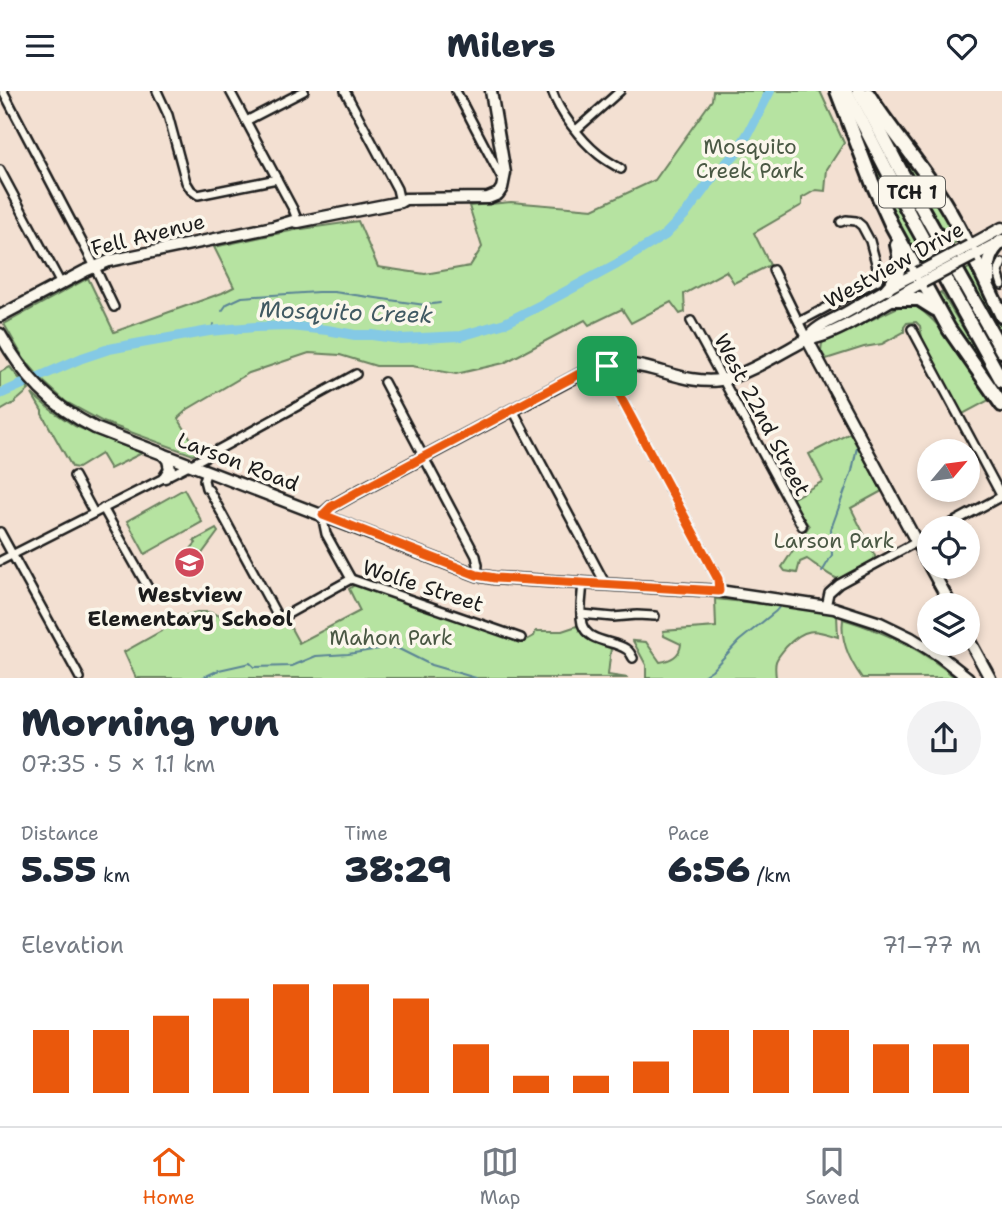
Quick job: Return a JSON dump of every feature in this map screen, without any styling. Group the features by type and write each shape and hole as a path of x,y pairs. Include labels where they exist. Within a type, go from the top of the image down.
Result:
{"highway":[{"path":"866,91 932,183 971,251 996,287"},
{"path":"846,94 872,182 891,223 953,336 1002,405"},
{"name":"TCH 1","path":"846,94 901,173 1002,351"},
{"name":"TCH 1","path":"846,94 1002,380"},
{"path":"891,223 901,264 890,294 919,299 933,307 942,317"},
{"path":"1002,241 993,250 987,268 996,287 1002,316"}],"street":[{"path":"3,91 114,307"},
{"path":"157,91 168,114 186,182 191,190 198,195 277,179"},
{"path":"230,91 298,222"},
{"path":"246,121 304,91"},
{"path":"345,91 397,189 400,202"},
{"path":"456,91 504,184"},
{"path":"491,91 505,173 504,184"},
{"path":"552,91 559,108 576,130 597,153 621,169"},
{"path":"576,130 620,91"},
{"path":"0,170 61,283"},
{"name":"Fell Avenue","path":"0,316 94,267 121,259 405,199 488,198 498,194 504,184"},
{"path":"799,322 878,280 879,274 867,233 856,221 841,222"},
{"name":"Westview Drive","path":"971,251 1002,228"},
{"name":"Westview Drive","path":"323,515 339,503 579,374 626,364 702,381 736,376 807,339 833,331 890,294 971,251 1002,241"},
{"path":"996,287 1002,263"},
{"path":"773,271 917,542 839,585 829,593 826,607"},
{"name":"West 22nd Street","path":"691,321 802,526"},
{"path":"912,329 1002,496 965,516"},
{"name":"Larson Road","path":"0,334 23,372 35,386 57,405 95,428 477,575 719,591 826,607 870,619 911,638 968,678"},
{"path":"607,366 611,379 718,579 719,591"},
{"path":"0,561 191,464 356,374"},
{"path":"384,382 476,556 477,575"},
{"path":"513,410 606,585"},
{"path":"163,454 170,466 165,477"},
{"name":"Wolfe Street","path":"212,473 204,480 206,488 279,619 351,579 521,638"},
{"path":"74,476 94,513"},
{"path":"103,508 151,593"},
{"path":"323,515 326,534 351,579"},
{"path":"0,532 80,678"},
{"path":"583,583 582,622 589,634 626,649 633,658"},
{"path":"582,614 613,617 655,616"},
{"path":"978,656 990,678"}],"green space":[{"name":"Mosquito Creek Park","path":"713,91 820,91 844,143 827,169 825,191 816,190 802,198 802,205 754,233 770,265 734,283 726,271 684,294 685,312 680,314 671,302 631,323 622,309 589,325 585,320 504,363 456,374 412,366 376,366 340,355 309,353 249,373 188,409 178,418 199,452 193,455 103,422 66,402 24,359 4,324 88,278 114,332 234,287 214,247 295,230 358,221 378,267 425,274 470,266 482,247 469,206 511,202 593,209 655,180 712,100"},
{"path":"855,117 927,261 919,262 892,213 852,120"},
{"path":"880,117 952,220 960,240 951,245"},
{"path":"971,267 1002,327 1002,334 964,271"},
{"path":"941,292 1000,389 997,391 936,296"},
{"path":"912,304 945,333 991,399 961,415 916,322 907,323 904,332 882,344 826,359 821,351 822,343 900,306"},
{"path":"10,367 29,390 0,411 0,372"},
{"path":"32,394 75,426 142,453 110,469 101,454 78,468 72,467"},
{"name":"Larson Park","path":"850,433 882,491 851,508 875,556 874,560 839,579 827,574 807,559 800,562 797,573 785,571 782,567 809,526 790,500 823,481 809,454"},
{"path":"184,489 202,522 145,554 127,521"},
{"path":"216,529 218,532 198,559 189,551 196,543 194,541"},
{"name":"Mahon Park","path":"357,583 523,642 534,636 536,631 562,631 577,626 589,638 611,648 608,675 628,678 136,678 124,652 163,630 169,620 197,612 209,612 223,617 263,617 287,621 299,643 360,611 349,589"},
{"path":"715,599 822,610 837,615 838,637 816,631 799,636 777,658 776,678 646,678 646,665 633,641 646,642 660,662 671,659 679,652 681,644 664,636 663,631 716,627"},
{"path":"843,619 873,629 917,651 917,656 930,658 955,678 862,678 846,650"}],"waterway":[{"name":"Mosquito Creek","path":"0,394 109,349 209,331 290,326 401,339 461,336 505,323 617,264 665,235 736,153 770,91"},
{"path":"222,311 227,304 242,297 318,292 425,305 440,303"},
{"name":"Mosquito Creek","path":"209,331 214,324"},
{"path":"822,572 832,555 831,529 852,471 857,447"},
{"path":"700,678 780,606"},
{"path":"202,678 219,670 250,663 254,667 292,666 316,656 385,648 397,648 431,665 476,678"}],"place":[{"name":"Westview Elementary School","path":"190,563"}],"route":[{"path":"607,366 640,435 718,579 719,591 477,575 323,515 331,507 356,493 579,374 607,366"}]}
